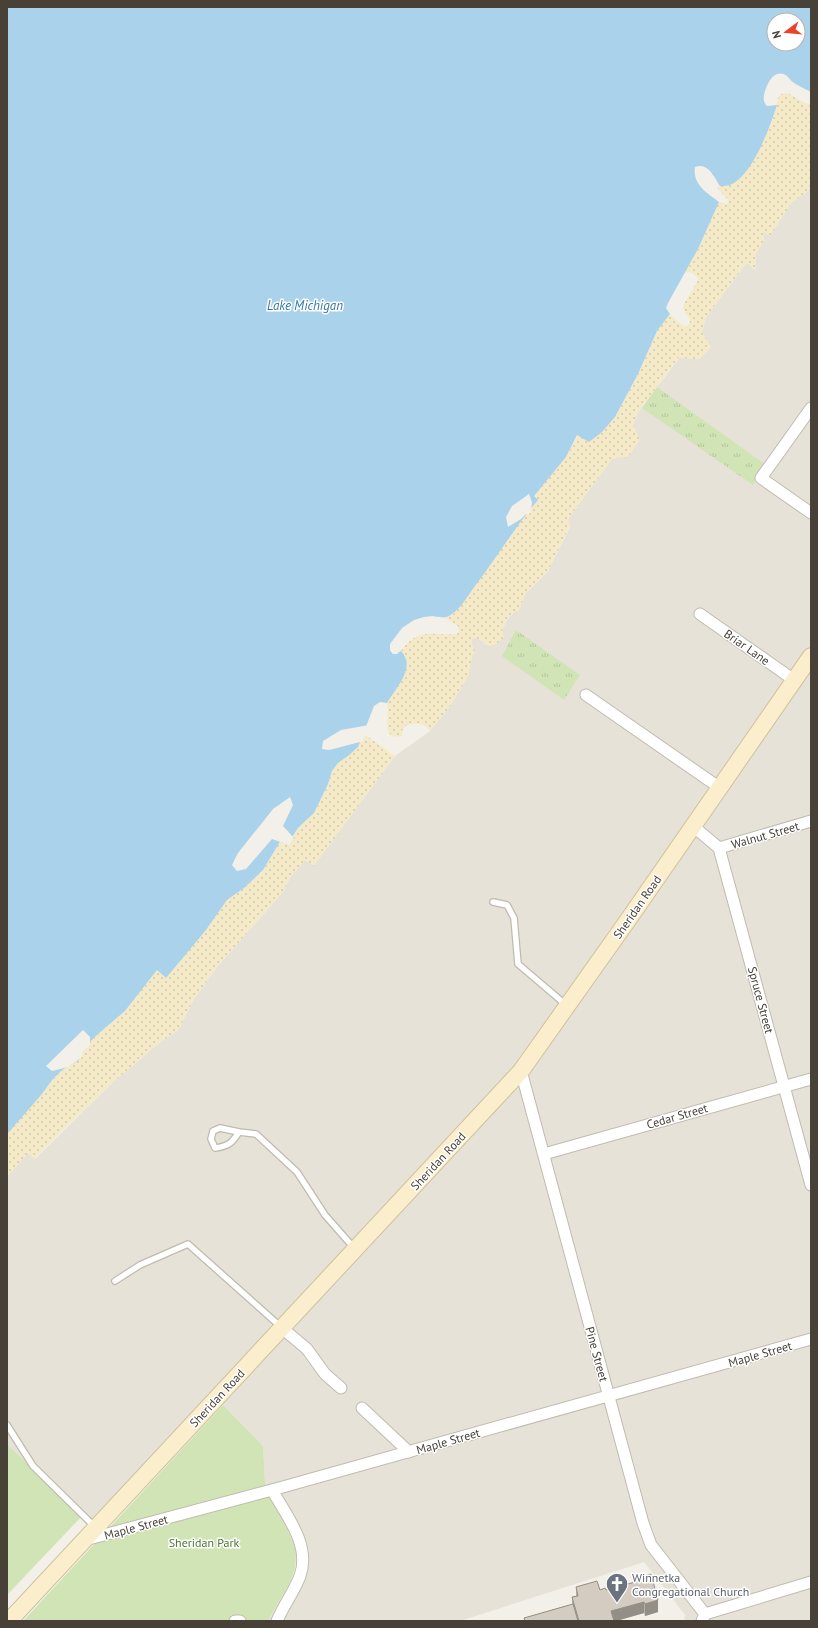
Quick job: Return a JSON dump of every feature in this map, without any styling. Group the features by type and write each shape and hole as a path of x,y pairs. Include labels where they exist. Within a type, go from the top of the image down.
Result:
{"street":[{"path":"811,408 761,478 811,513"},
{"name":"Briar Lane","path":"700,614 794,680"},
{"name":"Sheridan Road","path":"9,1621 521,1071 811,656"},
{"path":"586,695 720,788"},
{"name":"Walnut Street","path":"719,848 811,822"},
{"path":"693,826 719,848"},
{"name":"Spruce Street","path":"719,848 811,1185"},
{"name":"Pine Street","path":"521,1071 643,1523 651,1545 703,1617"},
{"name":"Cedar Street","path":"544,1154 811,1079"},
{"path":"282,1328 307,1349 325,1374 341,1388"},
{"name":"Maple Street","path":"84,1540 272,1490 811,1339"},
{"path":"362,1408 409,1452"},
{"path":"272,1490 298,1536 302,1550 303,1564 300,1577 277,1621"},
{"path":"703,1617 811,1582"},
{"path":"235,1621 240,1621"}],"lane":[{"path":"493,902 507,905 514,918 518,964 567,1006"},
{"path":"240,1132 227,1146 215,1148 211,1139 214,1131 220,1128 256,1134 297,1172 325,1215 355,1249"},
{"path":"115,1281 140,1264 188,1244 282,1328"},
{"path":"7,1425 33,1466 96,1528"}],"shaded area":[{"path":"811,185 811,1621 684,1621 685,1615 644,1562 460,1621 269,1621 291,1581 296,1569 297,1557 291,1536 265,1481 263,1446 211,1391 91,1525 7,1444 7,1176 28,1153 35,1159 112,1083 158,1044 178,1030 194,999 217,967 282,893 291,876 305,860 314,865 395,756 430,731 450,706 468,676 474,651 472,639 476,638 486,645 502,630 508,618 515,611 519,610 525,594 548,571 570,527 568,519 612,459 620,457 637,414 679,358 700,359 702,332 706,317 747,262 755,270 756,254 764,240 764,233 781,217 792,202 808,191"}],"green space":[{"path":"657,387 766,465 753,485 642,408"},
{"path":"516,630 580,675 564,700 502,656"},
{"name":"Sheridan Park","path":"223,1405 263,1446 265,1482 295,1546 296,1557 293,1575 269,1621 23,1621"},
{"path":"7,1444 82,1516 7,1595"}],"sand":[{"path":"786,93 804,103 811,104 811,185 808,191 792,202 770,236 764,233 764,240 756,254 755,270 747,262 706,317 702,332 711,347 700,359 678,358 637,414 633,425 640,440 626,458 620,457 612,459 568,519 570,526 548,571 525,594 519,611 516,611 508,618 502,630 504,637 493,646 489,646 481,640 472,639 472,645 475,651 472,657 468,676 450,706 430,731 425,726 412,724 405,726 402,731 402,736 395,737 391,735 388,731 387,725 387,703 406,671 407,664 401,651 408,643 420,635 457,634 459,631 458,626 445,618 452,615 460,606 521,519 538,500 533,496 566,457 578,435 615,417 638,374 657,331 670,314 686,327 690,323 689,318 683,309 684,304 698,280 697,277 690,272 685,273 698,249 719,202 726,204 729,201 716,187 731,184 753,155 768,132 779,96"},
{"path":"364,734 395,756 314,866 305,860 291,876 282,893 217,967 194,999 178,1030 158,1044 112,1083 34,1159 28,1153 7,1176 7,1132 42,1094 52,1080 62,1070 79,1060 82,1050 125,1011 157,970 165,978 206,930 227,900 244,888 263,870 281,840 287,845 298,828 314,813 328,784 332,771 338,763 348,756"}],"water":[{"name":"Lake Michigan","path":"7,7 811,7 811,92 794,83 783,74 776,75 770,80 764,93 764,101 767,106 777,105 760,149 747,171 740,179 728,186 720,186 707,168 700,166 695,167 696,178 701,188 719,202 698,249 668,303 666,308 670,314 657,331 638,374 615,417 602,432 589,442 577,435 566,457 534,496 538,500 459,608 447,617 432,617 417,620 406,626 401,631 390,650 393,654 401,651 405,657 407,664 403,678 387,703 380,702 374,706 358,747 338,763 332,771 328,784 314,813 298,828 287,845 281,840 263,870 244,888 227,900 206,930 166,978 157,970 125,1011 82,1050 79,1060 62,1070 52,1080 42,1094 8,1133"}],"pier":[{"path":"529,494 532,502 531,512 508,527 506,517 512,506"},
{"path":"433,616 445,620 424,619 415,622 404,630 392,645 394,652 402,649 397,654 393,654 390,650 390,644 402,628 414,620"},
{"path":"369,725 363,741 329,750 322,749 323,741 341,730"},
{"path":"290,797 293,805 283,826 294,838 289,845 272,839 246,869 237,871 232,865 238,853 273,809"},
{"path":"83,1030 90,1037 90,1045 83,1051 82,1057 68,1067 52,1071 46,1066"}],"building":[{"path":"651,1574 658,1600 645,1604 644,1602 611,1611 614,1621 579,1621 572,1597 578,1596 576,1587 597,1581 600,1590 605,1588 606,1590 639,1581 638,1578"},
{"path":"573,1604 578,1621 525,1621 524,1618"}],"place":[{"name":"Winnetka Congregational Church","path":"617,1604"}]}
